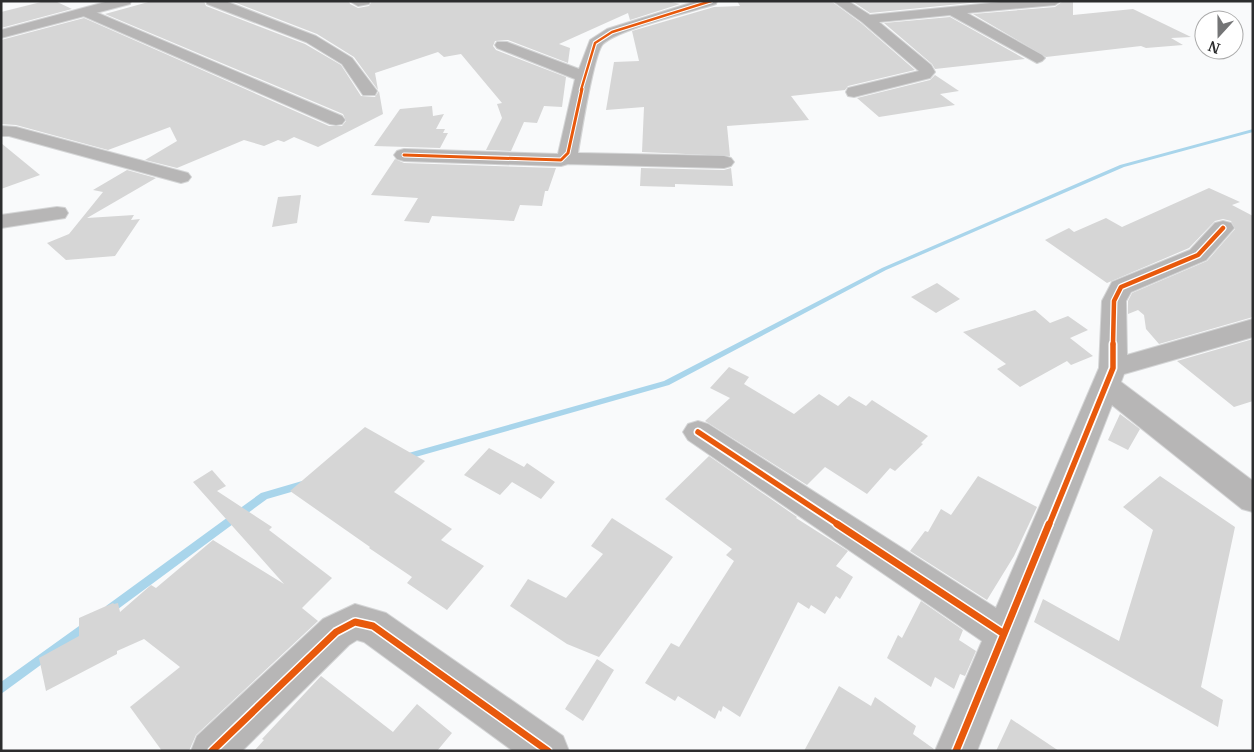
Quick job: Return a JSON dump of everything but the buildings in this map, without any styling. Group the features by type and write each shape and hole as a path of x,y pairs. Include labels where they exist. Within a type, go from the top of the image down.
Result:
{"street":[{"path":"1,34 125,1"},
{"path":"212,1 310,39 347,61 369,91"},
{"path":"563,159 584,77 595,43 612,32 711,1"},
{"path":"840,1 867,19 925,68 927,72 924,75 854,92"},
{"path":"867,19 1055,1"},
{"path":"953,11 1037,58"},
{"path":"86,12 336,120"},
{"path":"502,45 584,77"},
{"path":"1,131 10,131 181,176"},
{"path":"404,155 724,162"},
{"path":"1,222 57,213"},
{"path":"956,751 1110,377 1114,301 1121,287 1198,254 1223,228"},
{"path":"1110,377 1253,328"},
{"path":"1110,377 1253,499"},
{"path":"698,432 1004,634"},
{"path":"212,751 336,632 355,622 373,626 548,751"}],"waterway":[{"path":"405,457 666,383 884,269 1122,166 1253,130"},
{"path":"110,609 264,496 302,485"},
{"path":"1,689 86,626"}],"cycle path":[{"path":"404,155 561,160 565,158 568,153 584,77 595,43 612,32 711,1"},
{"path":"956,751 1113,368 1114,301 1121,287 1198,255 1223,228"},
{"path":"698,432 1004,634"},
{"path":"212,751 336,632 355,622 373,626 548,751"}]}
